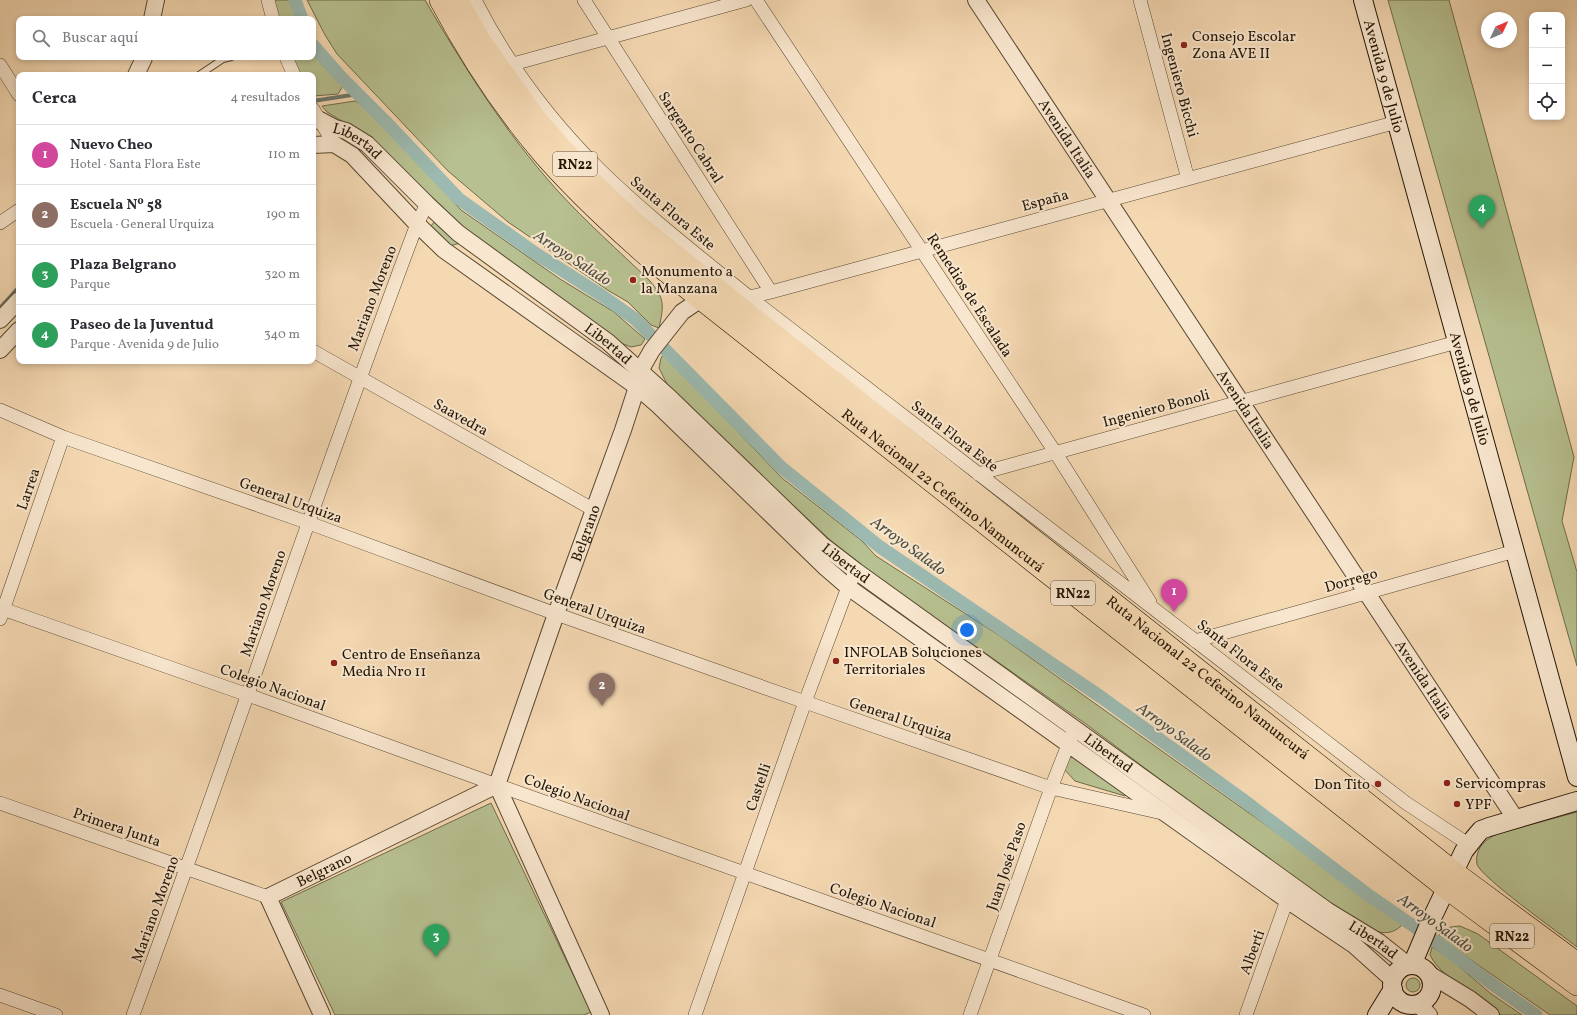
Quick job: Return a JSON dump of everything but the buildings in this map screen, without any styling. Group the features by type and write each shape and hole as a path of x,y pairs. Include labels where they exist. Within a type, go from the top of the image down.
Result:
{"highway":[{"name":"Ruta Nacional 22 Ceferino Namuncurá","path":"440,0 454,27 488,81 543,154 607,220 654,262 1450,880 1577,963"},
{"name":"Ruta Nacional 22 Ceferino Namuncurá","path":"458,0 481,42 536,120 559,148 630,218 1450,880 1577,985"}],"main road":[{"name":"Avenida 9 de Julio","path":"1363,0 1577,777"},
{"path":"1410,965 1468,844 1482,830 1515,818 1577,801"},
{"path":"1377,1015 1399,970 1410,965 1423,968 1429,974 1432,981 1431,991 1418,1010 1400,1001 1394,993 1393,984"}],"street":[{"path":"153,16 156,0"},
{"path":"268,0 272,16"},
{"name":"Santa Flora Este","path":"475,0 524,81 559,125 600,170 654,219 749,297 1195,641 1406,803 1468,844"},
{"name":"Sargento Cabral","path":"584,0 771,292"},
{"path":"513,64 746,0"},
{"name":"Remedios de Escalada","path":"756,0 1055,452 1155,610"},
{"name":"Avenida Italia","path":"976,0 1515,818"},
{"name":"Ingeniero Bicchi","path":"1140,0 1188,179"},
{"path":"137,72 143,60"},
{"path":"142,72 144,60"},
{"path":"287,60 293,72"},
{"path":"0,65 16,89"},
{"name":"Libertad","path":"316,116 367,144 458,233 608,342 659,406 826,568 848,587 1071,736 1188,811 1328,911 1379,942 1410,965"},
{"name":"Libertad","path":"316,117 334,144 356,159 416,224 444,250 638,379 670,398 822,544 1071,736 1165,813 1287,900 1354,945 1393,984"},
{"name":"España","path":"700,299 711,296 749,297 771,292 1397,122"},
{"path":"316,145 334,144"},
{"name":"Mariano Moreno","path":"133,1015 187,869 359,378 416,224 427,204"},
{"path":"0,223 16,212"},
{"name":"Belgrano","path":"268,897 497,785 556,614 623,430 638,379 652,350 682,312 700,299"},
{"path":"0,320 16,303"},
{"path":"0,350 16,333"},
{"name":"Ingeniero Bonoli","path":"978,474 1457,342"},
{"name":"Saavedra","path":"316,352 359,378 594,510"},
{"name":"General Urquiza","path":"0,410 63,437 308,523 556,614 1051,788 1165,813 1188,811"},
{"name":"Larrea","path":"1,612 63,437"},
{"name":"Dorrego","path":"1195,641 1515,551"},
{"name":"Castelli","path":"695,1015 805,702 848,587 856,571"},
{"name":"Colegio Nacional","path":"1,612 248,695 744,874 1144,1015"},
{"name":"Juan José Paso","path":"970,1015 1071,736"},
{"path":"497,785 601,1015"},
{"name":"Primera Junta","path":"0,803 268,897"},
{"path":"268,897 322,1015"},
{"name":"Alberti","path":"1246,1015 1287,900"},
{"path":"1429,974 1470,999 1491,1015"},
{"path":"0,995 56,1015"}],"lane":[{"path":"204,72 222,60"}],"green space":[{"path":"273,0 291,0 297,16 277,16"},
{"path":"307,0 425,0 486,98 538,168 579,214 655,287 662,303 659,328 651,325 628,302 609,291 508,222 448,171 337,54"},
{"path":"1388,0 1449,0 1574,457 1562,521 1577,572 1577,666"},
{"path":"316,56 322,65 343,86 338,94 316,96 316,72 298,72 292,60 316,60"},
{"path":"355,101 371,110 461,210 560,279 614,312 645,339 641,345 631,347 621,343 463,227 387,153 362,133 327,112 322,106"},
{"path":"436,220 461,243 449,246 430,227"},
{"path":"666,351 688,380 782,478 862,541 876,556 1000,636 1404,923 1393,931 1387,933 1370,929 1358,923 1221,825 1086,724 847,556 669,388 659,368 661,358"},
{"path":"1074,757 1127,794 1125,796 1075,781 1064,769 1067,758"},
{"path":"491,803 591,1012 584,1015 335,1015 281,902"},
{"path":"1577,812 1577,947 1522,906 1481,871 1477,864 1477,854 1484,842 1494,836 1506,831"},
{"path":"1460,926 1478,934 1577,1006 1577,1015 1550,1015 1438,937 1445,929"},
{"path":"1432,947 1448,957 1490,993 1522,1015 1501,1015 1493,1007 1453,980 1436,965 1430,955"},
{"path":"1410,978 1416,978 1420,982 1420,988 1416,992 1410,992 1406,988 1406,982"}],"waterway":[{"name":"Arroyo Salado","path":"295,0 301,16"},
{"name":"Arroyo Salado","path":"316,48 340,76 459,199 535,253 601,295 635,319 781,467 880,547 1101,697 1242,799 1367,894 1435,941 1536,1015"},
{"path":"316,101 358,94"},
{"path":"0,308 16,290"}],"place":[{"name":"Consejo Escolar Zona AVE II","path":"1184,45"},
{"name":"Paseo de la Juventud","path":"1482,228"},
{"name":"Monumento a la Manzana","path":"633,280"},
{"name":"Nuevo Cheo","path":"1174,612"},
{"name":"INFOLAB Soluciones Territoriales","path":"836,661"},
{"name":"Centro de Enseñanza Media Nro 11","path":"334,663"},
{"name":"Escuela Nº 58","path":"602,706"},
{"name":"Servicompras","path":"1447,783"},
{"name":"Don Tito","path":"1378,784"},
{"name":"YPF","path":"1457,804"},
{"name":"Plaza Belgrano","path":"436,957"}]}
